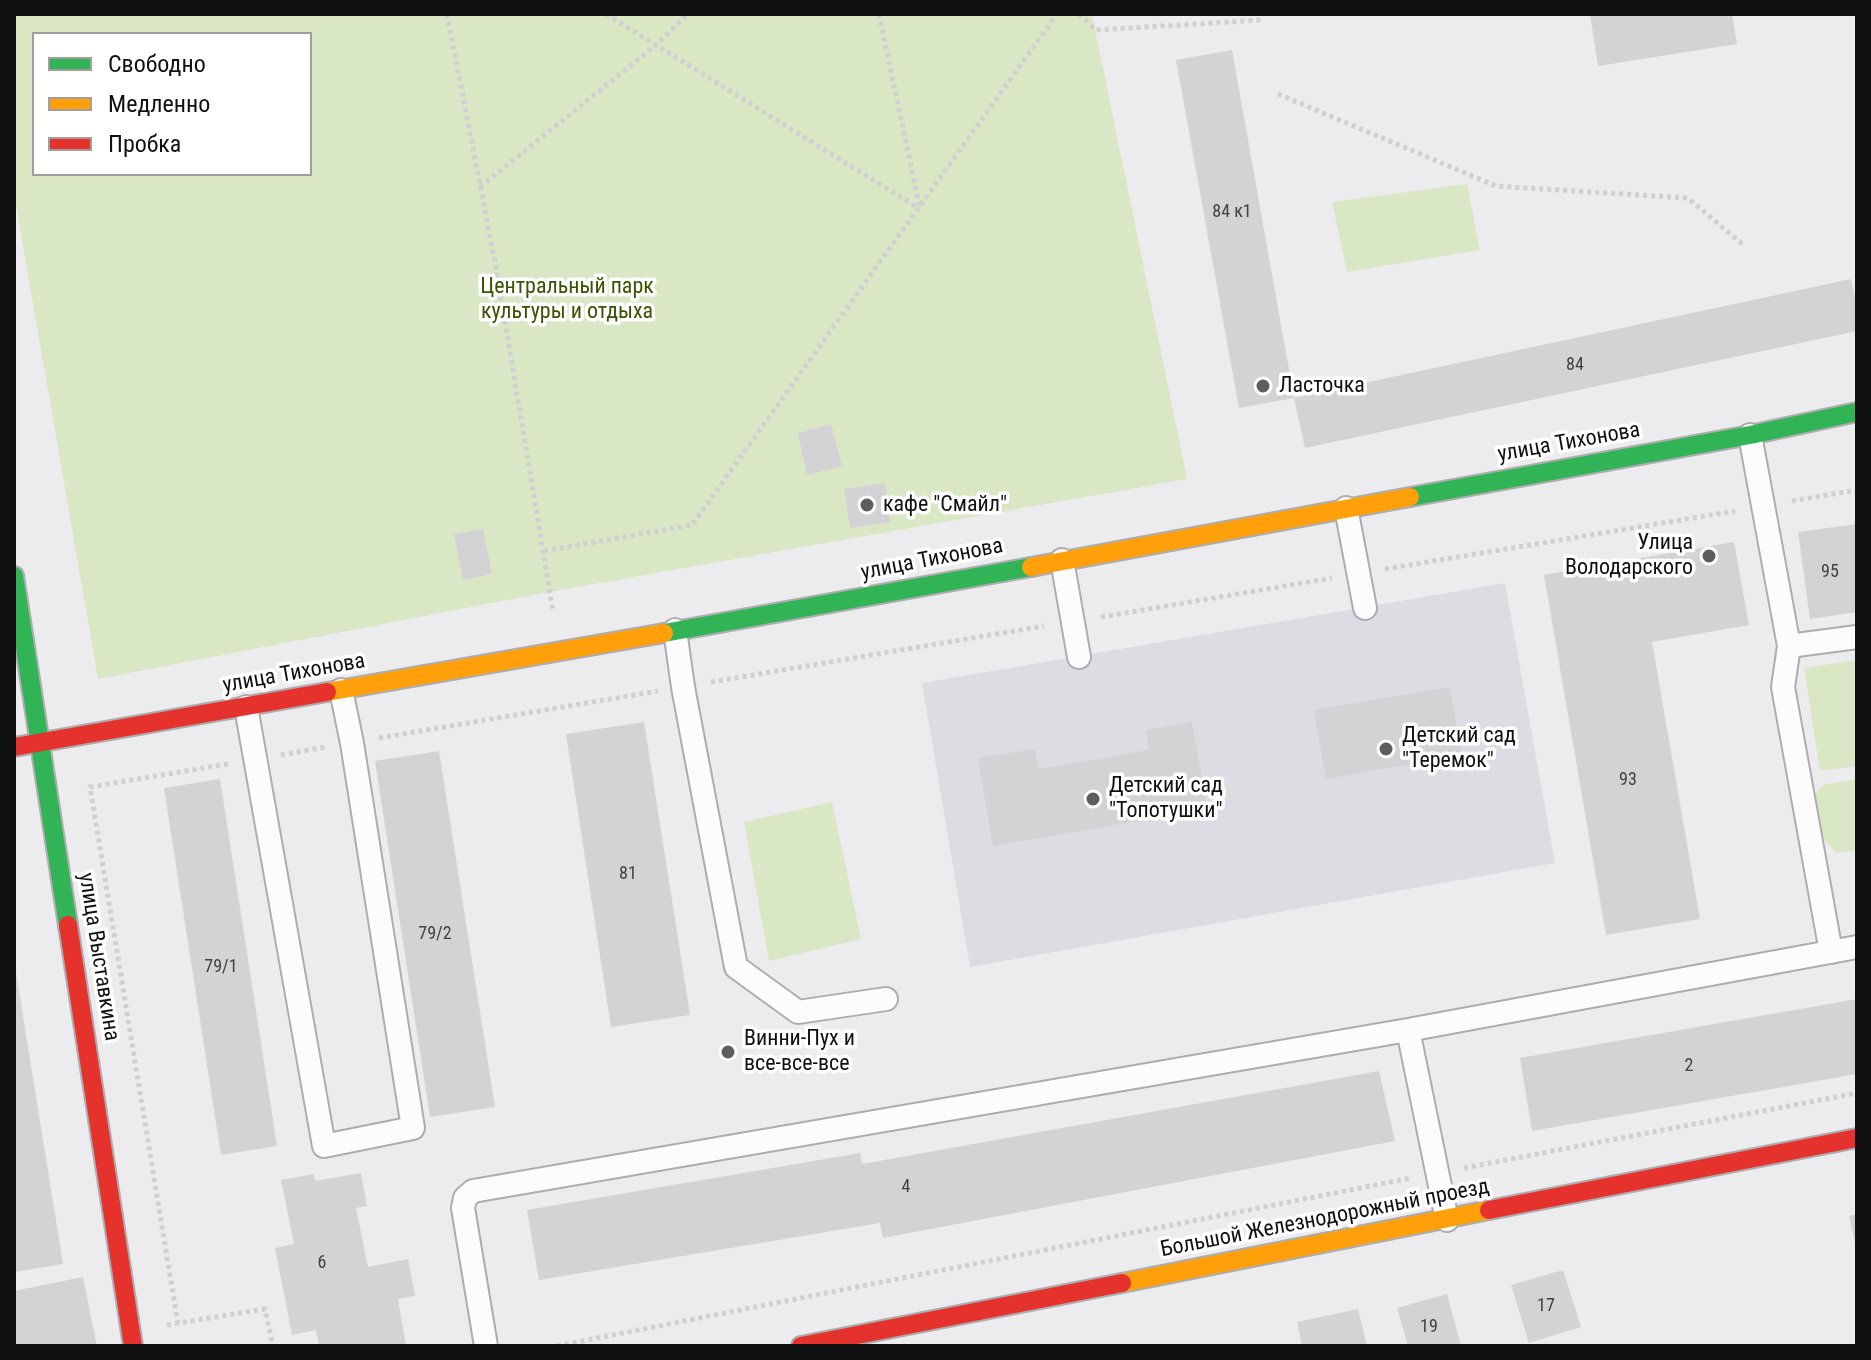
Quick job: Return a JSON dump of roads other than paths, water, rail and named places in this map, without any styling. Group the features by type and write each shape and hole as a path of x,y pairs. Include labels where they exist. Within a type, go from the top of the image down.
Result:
{"street":[{"name":"улица Тихонова","path":"14,747 1750,435 1857,412"},
{"name":"улица Выставкина","path":"14,576 133,1346"},
{"name":"Большой Железнодорожный проезд","path":"801,1346 1857,1138"}],"lane":[{"path":"1750,435 1789,646 1783,687 1831,952"},
{"path":"1346,508 1365,608"},
{"path":"1062,560 1079,657"},
{"path":"675,630 736,967 798,1012 886,999"},
{"path":"1789,646 1857,637"},
{"path":"246,707 324,1146 413,1128 341,690"},
{"path":"486,1346 463,1208 465,1198 473,1191 1408,1030 1857,947"},
{"path":"1408,1030 1447,1220"}],"place":[{"name":"Ласточка","path":"1263,386"},
{"name":"кафе \"Смайл\"","path":"867,505"},
{"name":"Улица Володарского","path":"1709,556"},
{"name":"Детский сад \"Теремок\"","path":"1386,749"},
{"name":"Детский сад \"Топотушки\"","path":"1093,799"},
{"name":"Винни-Пух и все-все-все","path":"728,1052"}],"park label":[{"name":"Центральный парк культуры и отдыха","path":"567,300"}]}
